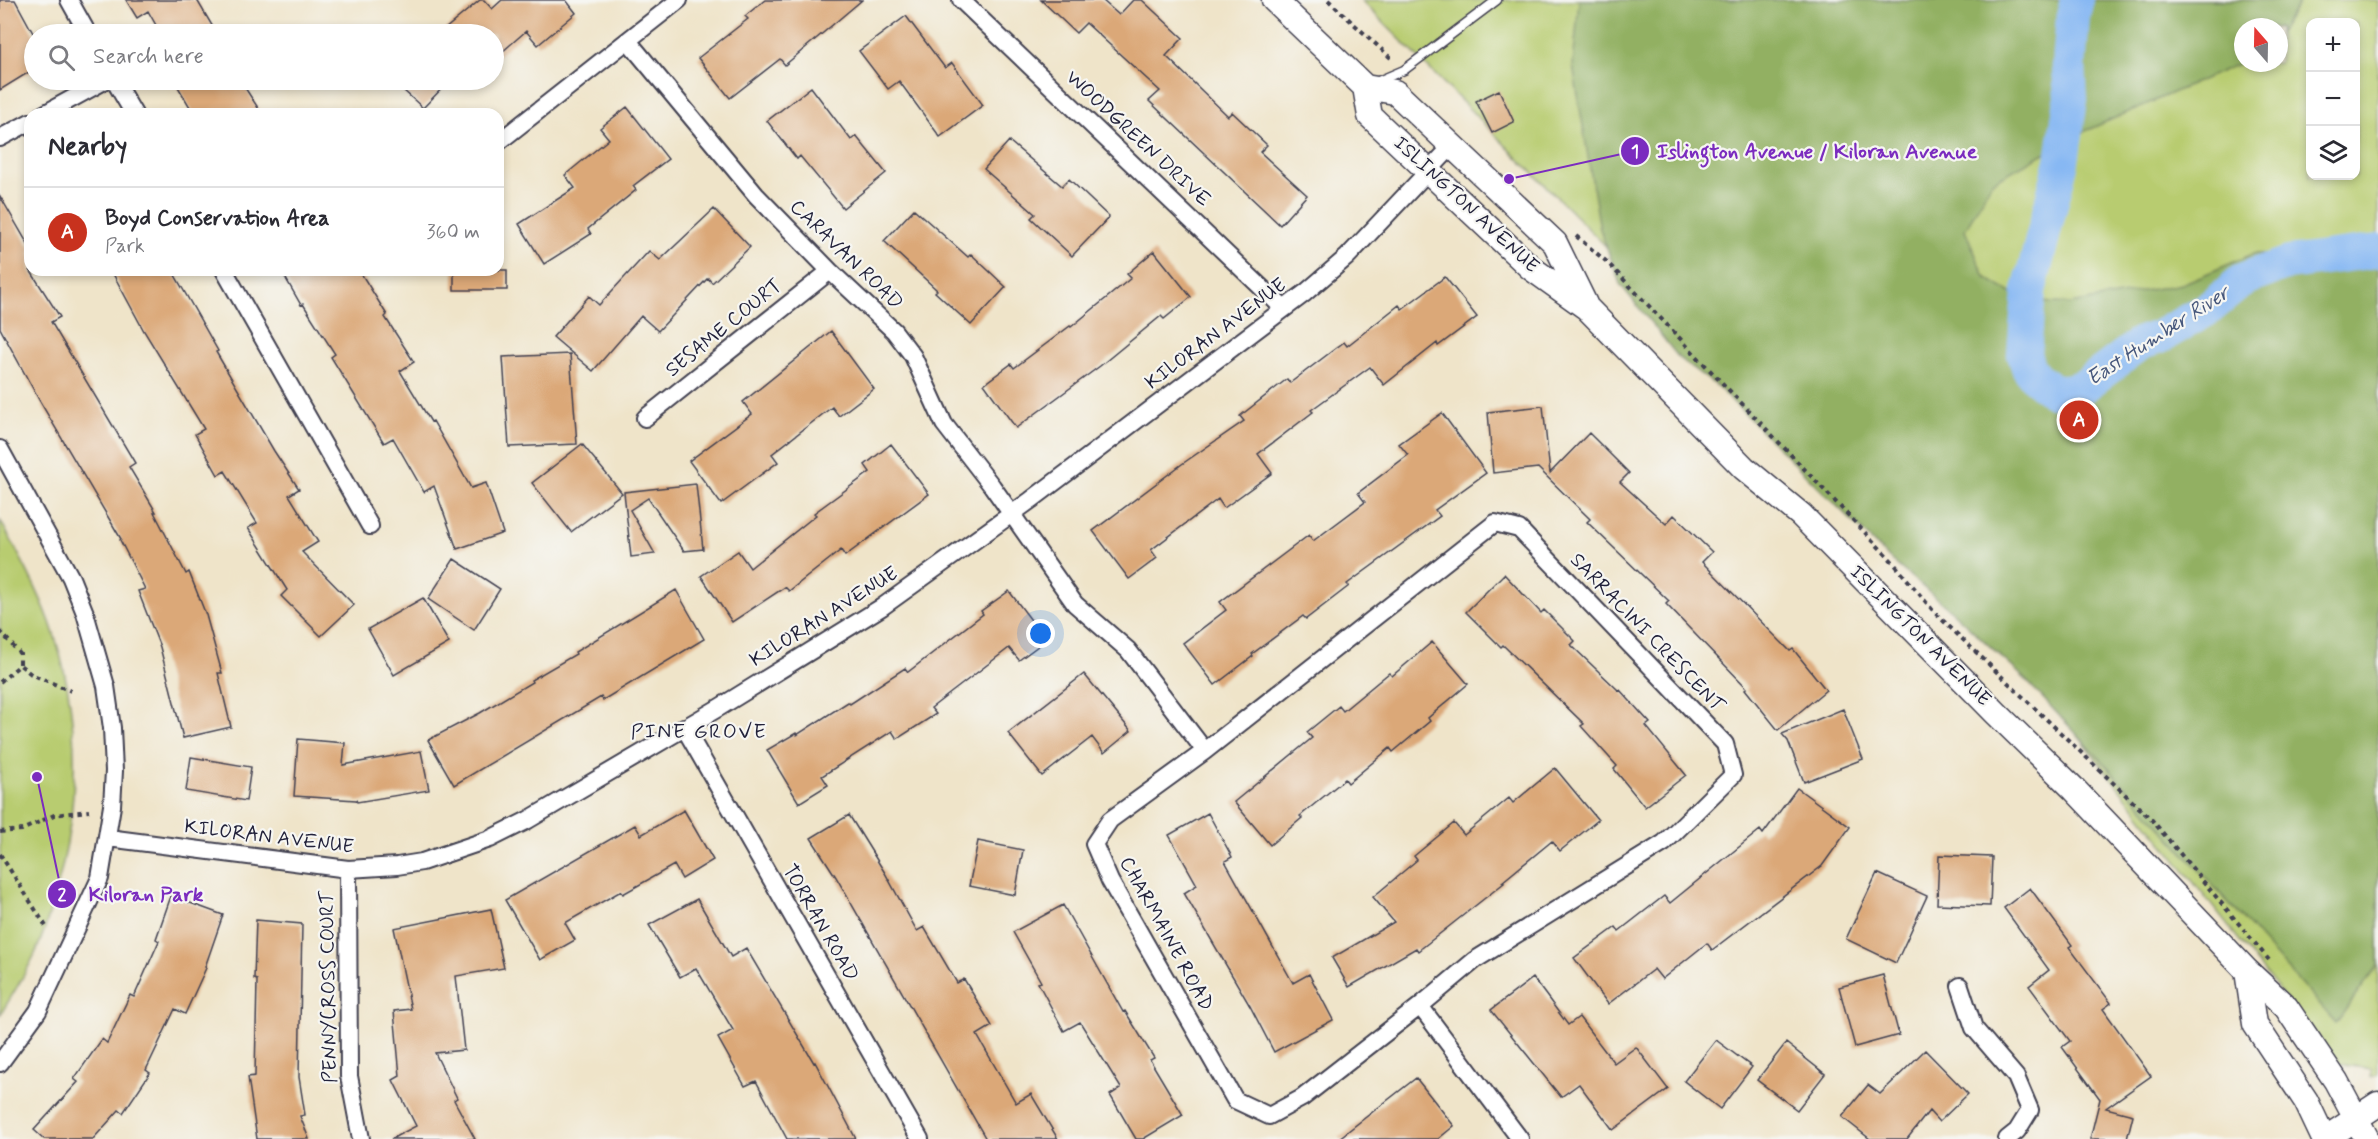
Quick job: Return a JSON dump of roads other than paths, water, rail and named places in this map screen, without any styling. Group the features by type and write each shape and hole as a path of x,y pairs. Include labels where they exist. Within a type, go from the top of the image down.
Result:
{"main road":[{"path":"1274,0 1365,87"},
{"name":"ISLINGTON AVENUE","path":"1587,308 1555,243 1395,92 1365,87 1370,116 1531,267 1587,308 1744,468 1801,515 2074,789 2247,971 2286,1007 2336,1081 2361,1129"},
{"path":"2247,971 2255,1024 2306,1101 2324,1139 2361,1129 2378,1104"}],"street":[{"path":"69,0 82,24"},
{"path":"504,138 629,42 679,0"},
{"name":"WOODGREEN DRIVE","path":"961,0 1284,309"},
{"name":"CARAVAN ROAD","path":"629,42 756,195 830,271 894,331 913,356 944,424 1012,513"},
{"path":"55,108 88,90"},
{"path":"120,90 130,108"},
{"path":"0,138 24,125"},
{"name":"KILORAN AVENUE","path":"108,838 348,869 422,862 490,839 528,820 882,607 1012,513 1284,309 1347,257 1452,146"},
{"name":"SESAME COURT","path":"645,418 830,271"},
{"path":"227,276 370,526"},
{"path":"0,449 71,578 95,645 106,686 112,728 114,771 108,838 100,878 38,1011 0,1063"},
{"path":"1012,513 1075,603 1128,650 1205,751"},
{"name":"SARRACINI CRESCENT","path":"1205,751 1495,523 1519,529 1725,744 1733,775 1664,843 1475,960 1420,1006"},
{"name":"TORRAN ROAD","path":"684,728 920,1139"},
{"name":"CHARMAINE ROAD","path":"1205,751 1110,819 1094,844 1110,881 1235,1100 1269,1116 1302,1098 1420,1006"},
{"name":"PENNYCROSS COURT","path":"348,869 348,1065 353,1108 361,1139"},
{"path":"1960,986 1974,1028 2016,1077 2030,1110 2017,1131 2007,1139"},
{"path":"1420,1006 1520,1139"}],"lane":[{"path":"1365,87 1404,70 1497,0"}],"waterway":[{"name":"East Humber River","path":"2077,0 2073,16 2069,66 2071,99 2062,161 2029,291 2024,354 2028,367 2036,378 2052,391 2068,391 2084,386 2141,343 2159,337 2208,309 2244,279 2288,263 2378,251"}],"place":[{"name":"Islington Avenue / Kiloran Avenue","path":"1509,179"},
{"name":"Boyd Conservation Area","path":"2079,420"},
{"name":"Kiloran Park","path":"37,777"}],"district":[{"name":"PINE GROVE","path":"699,732"}]}
